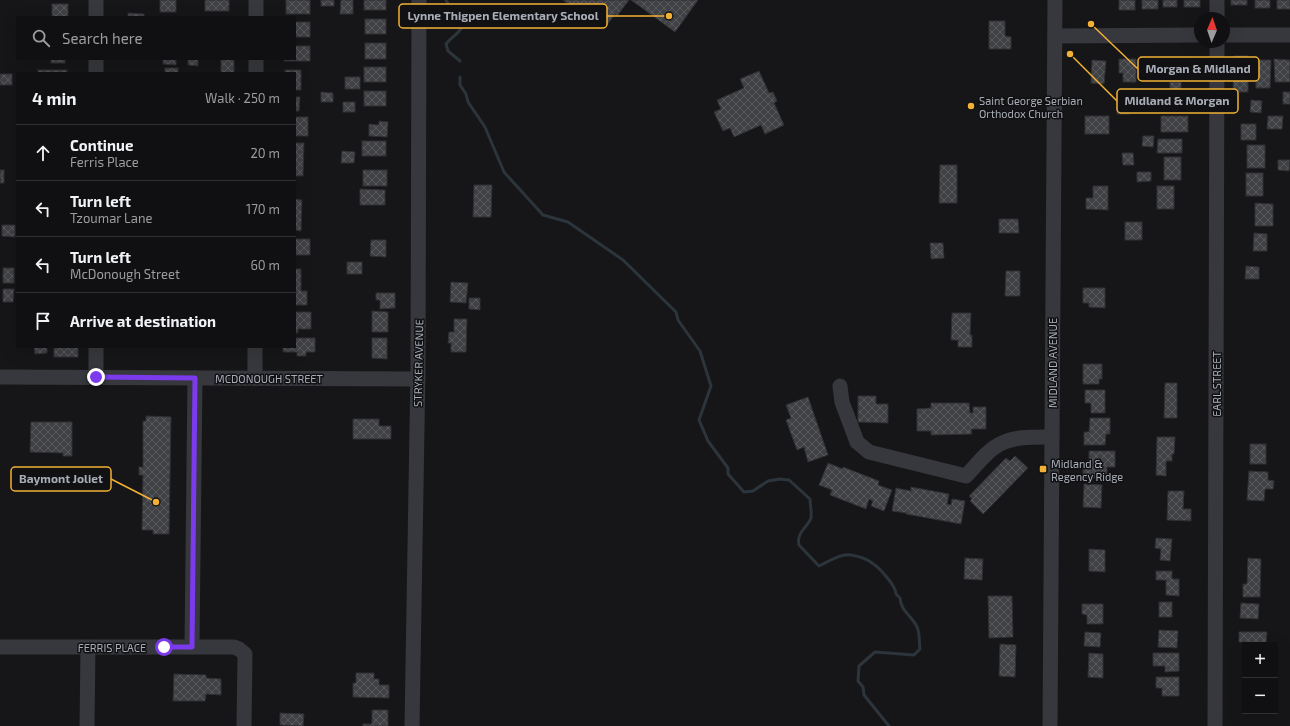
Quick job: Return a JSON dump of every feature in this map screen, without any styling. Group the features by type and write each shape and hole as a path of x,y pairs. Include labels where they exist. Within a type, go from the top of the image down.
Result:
{"street":[{"path":"96,0 96,16"},
{"path":"256,0 256,16"},
{"name":"STRYKER AVENUE","path":"412,726 418,379 419,0"},
{"name":"MIDLAND AVENUE","path":"1050,726 1055,0"},
{"path":"1217,0 1217,12"},
{"path":"1055,36 1194,35"},
{"path":"1230,35 1290,35"},
{"name":"EARL STREET","path":"1215,726 1217,48"},
{"path":"96,60 96,72"},
{"path":"256,60 256,72"},
{"path":"96,348 96,377"},
{"path":"255,348 255,378"},
{"name":"MCDONOUGH STREET","path":"0,377 418,379"},
{"path":"192,647 195,378"},
{"path":"840,386 842,402 857,442 869,452 944,471 966,476 991,450 1000,444 1023,438 1052,437"},
{"name":"FERRIS PLACE","path":"0,647 234,647 245,654 244,726"},
{"path":"87,726 88,647"}],"building":[{"path":"160,0 176,0 176,12 160,12"},
{"path":"205,0 229,0 229,11 205,11"},
{"path":"286,0 310,0 310,14 286,14"},
{"path":"321,0 334,0 334,6 321,6"},
{"path":"341,0 353,0 353,14 340,14"},
{"path":"364,0 386,0 386,10 364,10"},
{"path":"563,0 629,0 617,16 615,14 604,29"},
{"path":"631,0 698,0 675,32"},
{"path":"1119,0 1135,0 1135,10 1119,10"},
{"path":"1142,0 1158,0 1158,9 1142,9"},
{"path":"1163,0 1177,0 1177,7 1163,7"},
{"path":"1184,0 1200,0 1200,7 1184,7"},
{"path":"1231,0 1247,0 1247,5 1231,5"},
{"path":"1255,0 1270,0 1270,8 1255,8"},
{"path":"1277,0 1290,0 1290,9 1277,9"},
{"path":"52,4 68,4 68,16 52,16"},
{"path":"128,13 144,14 144,16 128,16"},
{"path":"365,19 386,19 386,34 365,34"},
{"path":"989,21 1005,21 1005,36 1011,37 1011,49 989,49"},
{"path":"296,22 310,22 310,37 296,37"},
{"path":"365,43 386,43 386,59 365,59"},
{"path":"296,46 310,46 310,61 284,61 296,60"},
{"path":"1234,56 1248,56 1248,92 1233,92"},
{"path":"1119,59 1136,59 1136,82 1123,82 1123,73 1119,73"},
{"path":"1274,59 1290,60 1290,82 1275,82"},
{"path":"51,60 65,60 65,63 51,63"},
{"path":"163,60 176,60 176,65 163,64"},
{"path":"188,60 198,60 198,66 188,65"},
{"path":"221,60 234,60 234,72 221,72"},
{"path":"1092,60 1106,61 1104,84 1091,83"},
{"path":"1255,60 1271,60 1270,88 1256,88"},
{"path":"364,67 386,67 386,82 364,82"},
{"path":"165,68 178,68 178,72 165,72"},
{"path":"38,70 67,70 67,72 38,72"},
{"path":"285,70 301,70 301,90 296,90 296,72 285,72"},
{"path":"759,71 769,93 773,92 777,101 774,103 784,125 765,134 761,125 734,137 730,128 723,131 714,112 721,109 717,100 744,88 740,79"},
{"path":"0,74 12,74 12,85 0,85"},
{"path":"345,77 360,77 360,89 345,89"},
{"path":"1170,82 1181,82 1181,94 1170,94"},
{"path":"364,91 386,91 386,106 364,106"},
{"path":"321,92 333,93 333,102 321,102"},
{"path":"1283,92 1290,92 1290,104 1283,104"},
{"path":"296,97 300,97 299,111 296,111"},
{"path":"1251,100 1262,101 1261,113 1250,112"},
{"path":"1117,101 1129,101 1129,114 1117,114"},
{"path":"343,102 355,102 355,112 343,112"},
{"path":"1085,116 1109,116 1109,134 1085,134"},
{"path":"1161,116 1188,116 1188,132 1161,132"},
{"path":"1268,116 1283,116 1282,129 1267,129"},
{"path":"296,117 308,117 308,136 296,136"},
{"path":"379,121 388,122 387,137 369,136 369,124 379,125"},
{"path":"1241,124 1256,124 1256,140 1241,140"},
{"path":"1143,136 1154,136 1153,147 1142,146"},
{"path":"1158,139 1182,139 1182,153 1157,153"},
{"path":"362,141 386,141 386,156 362,156"},
{"path":"296,143 304,143 303,176 296,176"},
{"path":"1247,145 1265,145 1265,168 1247,168"},
{"path":"342,151 355,152 354,163 341,163"},
{"path":"1122,153 1133,153 1134,165 1123,165"},
{"path":"1164,157 1181,157 1181,180 1164,180"},
{"path":"1278,160 1290,160 1289,171 1278,170"},
{"path":"940,165 957,165 957,203 939,203"},
{"path":"0,170 4,170 4,183 0,183"},
{"path":"363,170 387,170 387,186 363,186"},
{"path":"1137,172 1151,172 1151,181 1137,182"},
{"path":"1246,173 1263,173 1263,196 1246,196"},
{"path":"474,185 492,185 491,217 473,217"},
{"path":"1093,186 1108,186 1108,210 1086,209 1086,198 1093,198"},
{"path":"1157,186 1174,186 1174,209 1157,209"},
{"path":"360,189 385,190 385,205 360,205"},
{"path":"296,199 302,200 301,231 296,230"},
{"path":"1255,203 1273,204 1273,226 1255,226"},
{"path":"999,219 1018,219 1019,233 999,233"},
{"path":"1125,222 1142,222 1142,240 1125,240"},
{"path":"2,225 15,225 15,237 2,236"},
{"path":"1254,233 1267,234 1267,251 1253,251"},
{"path":"296,239 310,239 310,255 296,255"},
{"path":"371,240 386,240 386,257 370,256"},
{"path":"930,243 943,243 944,258 931,259"},
{"path":"347,262 362,262 362,274 347,274"},
{"path":"1246,266 1259,267 1259,279 1245,279"},
{"path":"3,268 14,268 14,283 3,283"},
{"path":"296,269 301,269 301,291 307,291 307,305 296,305"},
{"path":"1006,271 1020,271 1020,296 1005,296"},
{"path":"451,282 468,283 466,303 450,302"},
{"path":"1083,288 1105,288 1105,308 1089,307 1089,303 1083,303"},
{"path":"3,289 14,289 13,302 3,302"},
{"path":"376,293 395,293 395,308 380,309 380,300 376,300"},
{"path":"469,298 480,298 480,310 469,309"},
{"path":"372,311 388,312 388,332 372,332"},
{"path":"296,312 311,312 311,329 298,329 298,333 296,333"},
{"path":"952,313 971,313 970,335 972,335 972,347 958,347 958,340 951,340"},
{"path":"454,319 467,319 466,352 451,352 451,343 448,343 449,332 454,332"},
{"path":"296,338 315,338 315,352 306,352 306,356 297,356 297,352 283,352 283,348 296,348"},
{"path":"372,338 387,338 387,359 372,358"},
{"path":"34,348 47,348 47,353 35,354"},
{"path":"54,348 78,348 78,357 54,357"},
{"path":"1083,364 1102,364 1102,379 1099,379 1099,384 1083,384"},
{"path":"1165,383 1177,383 1177,418 1164,418"},
{"path":"1085,390 1105,390 1105,413 1091,413 1091,403 1085,403"},
{"path":"858,396 876,396 876,404 888,404 888,423 858,422"},
{"path":"808,397 828,455 808,462 804,447 797,450 786,420 791,418 786,405"},
{"path":"931,403 969,403 970,413 973,413 973,407 986,407 986,429 971,429 972,434 931,435 931,431 917,431 917,409 931,408"},
{"path":"146,416 171,417 169,534 153,534 153,530 142,530 143,475 139,475 139,467 143,467 143,421 146,421"},
{"path":"1090,418 1110,418 1110,434 1106,434 1105,445 1084,445 1084,432 1089,432"},
{"path":"353,419 379,419 379,426 391,426 391,439 353,439"},
{"path":"31,422 72,422 72,456 63,456 63,453 30,452"},
{"path":"1157,437 1175,437 1172,461 1166,461 1166,476 1156,475"},
{"path":"1250,444 1266,444 1266,464 1250,464"},
{"path":"1089,451 1115,451 1115,467 1107,467 1107,478 1083,478 1083,464 1089,464"},
{"path":"1015,456 1028,468 983,514 970,501 972,499 969,496 1006,458 1010,461"},
{"path":"828,463 843,469 843,467 879,481 878,485 892,490 884,511 871,506 873,501 869,499 866,509 830,495 832,490 819,485"},
{"path":"1249,471 1268,472 1268,480 1274,481 1273,489 1265,489 1264,501 1247,500"},
{"path":"1084,484 1102,485 1101,508 1083,507"},
{"path":"911,487 949,494 947,504 951,505 952,499 965,501 961,524 892,511 896,488 911,491"},
{"path":"1168,491 1184,491 1183,509 1191,509 1191,521 1167,520"},
{"path":"1156,538 1172,539 1170,561 1160,560 1161,549 1155,548"},
{"path":"1089,549 1105,550 1105,572 1089,571"},
{"path":"965,558 983,559 982,580 964,579"},
{"path":"1248,558 1261,559 1260,597 1243,597 1243,584 1247,584"},
{"path":"1156,571 1172,571 1172,579 1179,579 1179,596 1166,595 1166,580 1156,580"},
{"path":"988,596 1012,596 1013,637 989,638"},
{"path":"1159,602 1172,602 1172,617 1159,617"},
{"path":"1241,603 1259,604 1258,619 1240,618"},
{"path":"1082,604 1103,604 1103,624 1087,624 1087,615 1082,614"},
{"path":"1159,630 1178,631 1177,648 1158,647"},
{"path":"1085,632 1101,633 1100,647 1084,646"},
{"path":"1239,632 1267,632 1266,642 1239,642"},
{"path":"1000,644 1016,645 1015,677 999,676"},
{"path":"1089,653 1103,654 1103,678 1088,677"},
{"path":"1153,653 1179,653 1179,671 1165,672 1165,666 1153,666"},
{"path":"356,673 374,673 374,679 379,679 379,685 389,685 389,698 353,697 353,683 356,683"},
{"path":"174,674 206,675 206,678 221,679 221,695 206,694 205,701 173,701"},
{"path":"1156,677 1179,677 1179,696 1162,696 1162,688 1156,688"},
{"path":"372,710 388,710 388,726 363,726 363,724 372,724"},
{"path":"280,713 304,714 303,726 280,725"}],"waterway":[{"path":"446,0 451,9 461,15 461,29 446,44 448,51 460,61"},
{"path":"460,77 460,85 466,94 468,102 485,127 504,172 543,215 568,222 623,260 676,312 678,320 700,351 711,386 699,420 708,441 728,468 728,474 744,492 753,491 768,481 780,479 789,480 810,499 811,518 800,534 798,541 799,545 819,566 843,555 853,555 865,559 875,565 883,572 893,586 896,594 900,598 904,610 918,629 920,649 914,655 875,652 859,666 858,681 863,687 864,695 889,726"}],"place":[{"name":"Lynne Thigpen Elementary School","path":"669,16"},
{"name":"Morgan & Midland","path":"1091,24"},
{"name":"Midland & Morgan","path":"1070,54"},
{"name":"Saint George Serbian Orthodox Church","path":"971,106"},
{"name":"Midland & Regency Ridge","path":"1043,469"},
{"name":"Baymont Joliet","path":"156,502"}],"route":[{"path":"96,377 195,378 192,647 164,647"}]}
